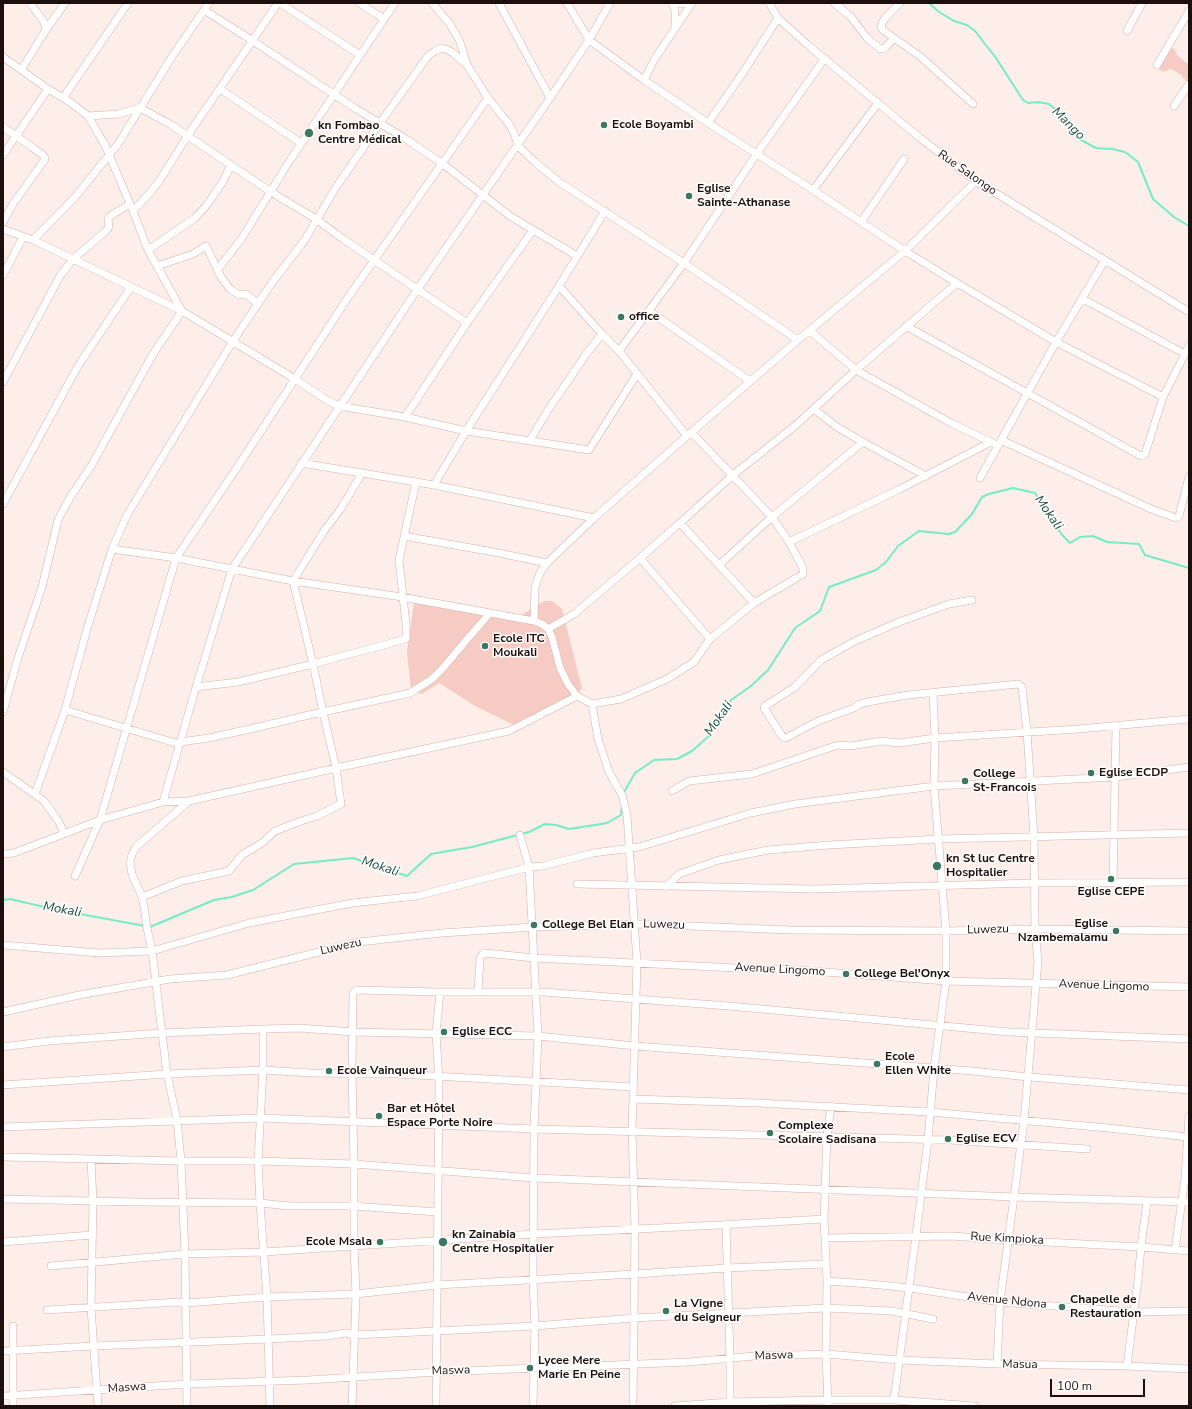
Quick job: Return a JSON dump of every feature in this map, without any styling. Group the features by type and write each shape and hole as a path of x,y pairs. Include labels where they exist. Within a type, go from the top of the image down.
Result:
{"street":[{"path":"30,3 44,22 46,30"},
{"path":"21,70 65,3"},
{"path":"63,98 128,3"},
{"path":"33,240 75,197 109,156 126,132 173,55 209,3"},
{"path":"3,382 52,290 73,259 106,231 109,227 108,219 110,216 132,208 149,194 160,180 188,135 279,3 360,55"},
{"path":"359,3 384,19"},
{"path":"218,269 242,238 301,143 395,3"},
{"path":"432,3 450,24 460,42 467,65 488,98 514,133 518,146 535,162 559,182 684,263 798,340"},
{"path":"499,3 550,98"},
{"path":"567,3 589,40 644,80 756,155 814,190 905,252 1056,342 1163,397"},
{"path":"672,3 675,10 675,28"},
{"path":"677,3 692,4"},
{"name":"Rue Salongo","path":"769,3 778,18 809,46 920,138 976,181 1189,312"},
{"path":"834,3 851,17 867,38 880,49 886,47 894,38"},
{"path":"900,3 886,17 882,23 882,30 921,57 973,104"},
{"path":"1127,31 1142,3"},
{"path":"164,802 196,687 232,569 417,290 518,146 589,40 609,4"},
{"path":"644,80 654,60 692,4"},
{"path":"204,10 253,40 443,164 483,196 533,230 577,256"},
{"path":"1158,65 1189,12"},
{"path":"708,123 778,18"},
{"path":"35,794 65,710 87,629 112,550 127,515 233,341 271,284 304,241 316,219 380,123 428,56 441,48 448,50 467,65"},
{"path":"3,57 88,116 105,145 148,250 170,286 182,311"},
{"path":"619,351 684,263 756,155 825,58"},
{"path":"1174,106 1189,84"},
{"path":"3,155 48,89"},
{"path":"220,90 301,143"},
{"path":"75,876 100,820 176,558 374,260 488,98"},
{"path":"814,190 878,103"},
{"path":"88,116 118,114 140,108 170,124 271,192 316,219 417,290 468,323"},
{"path":"3,127 44,156 45,159 13,204 3,222"},
{"path":"861,222 904,159"},
{"path":"148,250 195,218 207,205 231,165"},
{"path":"534,621 535,587 540,573 547,563 594,518 750,381 905,252 976,181"},
{"path":"434,485 466,431 605,212"},
{"path":"3,229 33,240 182,311 295,379 325,399 339,406 405,417 466,431 589,450 637,374"},
{"path":"405,417 533,230"},
{"path":"3,275 23,237"},
{"path":"157,266 193,254 206,246 225,283 234,293 239,295 246,294 258,304"},
{"path":"980,478 997,443 1106,260"},
{"path":"548,629 574,614 640,558 733,475 814,409 856,370 957,283"},
{"path":"112,550 176,558 293,581 402,597 534,621 542,624 548,629 552,637 560,668 568,684 577,696 592,704 621,699 667,679 694,662 710,639 754,603 802,574 803,568 789,542 772,517 733,475 689,434 619,351 559,286"},
{"path":"3,504 78,366 131,287"},
{"path":"1083,299 1185,354"},
{"path":"3,712 17,660 42,587 58,520 71,496 91,466 153,354 182,311"},
{"path":"649,312 750,381"},
{"path":"906,326 1141,456 1145,454 1163,397 1189,346"},
{"path":"810,331 856,370 951,423 1151,509 1176,518 1178,516 1189,477"},
{"path":"530,440 559,394 602,334"},
{"path":"814,409 837,427 926,476"},
{"path":"719,565 772,517 863,442"},
{"path":"789,542 997,443"},
{"path":"301,463 434,485 594,518"},
{"path":"142,897 182,881 229,871 242,855 262,842 275,831 317,816 340,805 341,802 336,768 314,664 293,581 324,531 342,508 362,473"},
{"path":"196,687 238,682 314,664 406,639 406,624 398,560 416,482"},
{"path":"680,523 754,603"},
{"path":"404,536 499,552 547,563"},
{"path":"640,558 710,639"},
{"path":"972,600 949,604 899,622 855,642 821,660 795,687 764,708 782,736 786,738 818,721 854,708 860,704 908,695 1018,684 1022,687 1027,732 1034,837 1035,929 1039,957 1024,1121 1007,1240 1000,1302 998,1364"},
{"path":"65,710 180,743 209,738 400,695 416,690 432,679 490,613"},
{"path":"894,1400 922,1192 934,1068 946,981 946,931 934,786 935,738 933,693"},
{"path":"3,854 14,853 46,842 64,833 100,820 164,802 189,801 509,731 577,696"},
{"path":"592,704 598,739 607,768 622,795 627,815 635,924 637,999 632,1131 635,1229 633,1406"},
{"path":"672,791 689,781 752,774 838,745 851,746 882,741 899,743 935,738 1116,726 1189,719"},
{"path":"1113,882 1116,726"},
{"path":"3,945 98,953 152,951 249,923 352,903 417,896 529,867 544,866 593,853 639,848 751,813 795,804 934,786 1116,777 1189,768"},
{"path":"3,772 44,801 52,810 64,833"},
{"path":"187,1406 185,1254 181,1161 177,1120 167,1074 152,951 146,928 142,897 132,874 130,863 132,854 137,846 189,801"},
{"path":"666,887 679,874 719,860 768,850 829,844 938,839 1115,836 1189,833"},
{"path":"520,835 529,867 537,992 538,1036 534,1129 533,1280 535,1326 533,1406"},
{"path":"577,884 814,889 1035,883 1189,882"},
{"name":"Luwezu","path":"3,1012 79,995 155,982 226,975 359,942 442,933 533,927 635,924 790,930 946,931 1035,929 1189,931"},
{"name":"Avenue Lingomo","path":"478,992 480,958 483,954 534,958 797,970 946,981 1189,987"},
{"path":"352,1406 354,1314 356,1294 353,1206 354,1164 352,1073 353,993 357,990 537,992 730,1006 1009,1032 1189,1039"},
{"path":"436,1406 439,1076 436,1034 440,992"},
{"path":"3,1047 162,1033 300,1028 353,1032 538,1036 635,1046 934,1068 1189,1090"},
{"path":"263,1029 263,1070 258,1161 267,1297 270,1406"},
{"path":"3,1085 167,1074 263,1070 312,1073 439,1076 633,1087"},
{"path":"633,1099 831,1106 930,1112 1108,1128 1188,1141"},
{"path":"828,1403 826,1354 827,1281 824,1219 827,1136 831,1106"},
{"path":"1175,1250 1186,1202 1189,1116"},
{"path":"3,1127 260,1118 534,1129 949,1140 1087,1149"},
{"path":"3,1158 258,1161 354,1164 534,1178 922,1192 1014,1197 1186,1202"},
{"path":"91,1160 93,1201 91,1308 98,1406"},
{"path":"3,1199 260,1203 289,1206 353,1206 437,1212"},
{"path":"1127,1366 1146,1201"},
{"path":"51,1266 185,1254 264,1252 534,1234 824,1219"},
{"path":"726,1225 730,1404"},
{"path":"3,1242 92,1235"},
{"name":"Rue Kimpioka","path":"825,1238 951,1236 1189,1251"},
{"path":"47,1310 267,1297 356,1294 437,1285 727,1268 826,1264"},
{"name":"Avenue Ndona","path":"827,1281 910,1288 1000,1302 1134,1312 1189,1311"},
{"path":"3,1351 327,1336 346,1333 354,1335 535,1326 729,1312 826,1308 891,1312 932,1319"},
{"path":"13,1326 13,1406"},
{"name":"Maswa","path":"3,1396 187,1384 308,1380 437,1372 633,1363 690,1362 758,1356 826,1354 899,1360"},
{"name":"Masua","path":"899,1360 1189,1369"},
{"path":"675,1406 894,1400 975,1406"}],"shaded area":[{"path":"1170,47 1174,49 1177,55 1189,65 1189,92 1186,81 1180,74 1171,69 1163,72 1157,68"},
{"path":"544,601 552,601 562,609 582,688 576,698 518,727 475,706 439,683 422,694 411,691 407,652 414,603 520,616"}],"waterway":[{"name":"Mango","path":"929,3 939,12 954,21 967,25 975,31 996,58 1023,100 1028,103 1038,102 1049,104 1059,113 1067,127 1081,140 1096,148 1125,152 1138,162 1153,199 1174,217 1189,226"},
{"name":"Mokali","path":"623,794 635,773 654,760 677,759 692,751 709,736 731,700 751,686 768,670 795,628 820,611 829,587 876,570 886,562 898,546 919,531 949,534 955,532 972,514 982,497 989,494 1013,488 1035,493 1053,522 1070,543 1080,537 1093,536 1107,542 1139,544 1145,555 1189,568"},
{"name":"Mokali","path":"150,927 214,900 232,897 253,890 294,864 353,858 407,876 431,854 472,847 529,832 545,824 556,825 569,829 607,823 621,815 622,806"},
{"name":"Mokali","path":"3,900 10,899 53,909 145,926"}],"place":[{"name":"Ecole Boyambi","path":"604,125"},
{"name":"kn Fombao Centre Médical","path":"309,133"},
{"name":"Eglise Sainte-Athanase","path":"689,196"},
{"name":"office","path":"621,317"},
{"name":"Ecole ITC Moukali","path":"485,646"},
{"name":"Eglise ECDP","path":"1091,773"},
{"name":"College St-Francois","path":"965,781"},
{"name":"kn St luc Centre Hospitalier","path":"937,866"},
{"name":"Eglise CEPE","path":"1111,879"},
{"name":"College Bel Elan","path":"534,925"},
{"name":"Eglise Nzambemalamu","path":"1116,931"},
{"name":"College Bel'Onyx","path":"846,974"},
{"name":"Eglise ECC","path":"444,1032"},
{"name":"Ecole Ellen White","path":"877,1064"},
{"name":"Ecole Vainqueur","path":"329,1071"},
{"name":"Bar et Hôtel Espace Porte Noire","path":"379,1116"},
{"name":"Complexe Scolaire Sadisana","path":"770,1133"},
{"name":"Eglise ECV","path":"948,1139"},
{"name":"Ecole Msala","path":"380,1242"},
{"name":"kn Zainabia Centre Hospitalier","path":"443,1242"},
{"name":"Chapelle de Restauration","path":"1062,1307"},
{"name":"La Vigne du Seigneur","path":"666,1311"},
{"name":"Lycee Mere Marie En Peine","path":"530,1368"}]}
